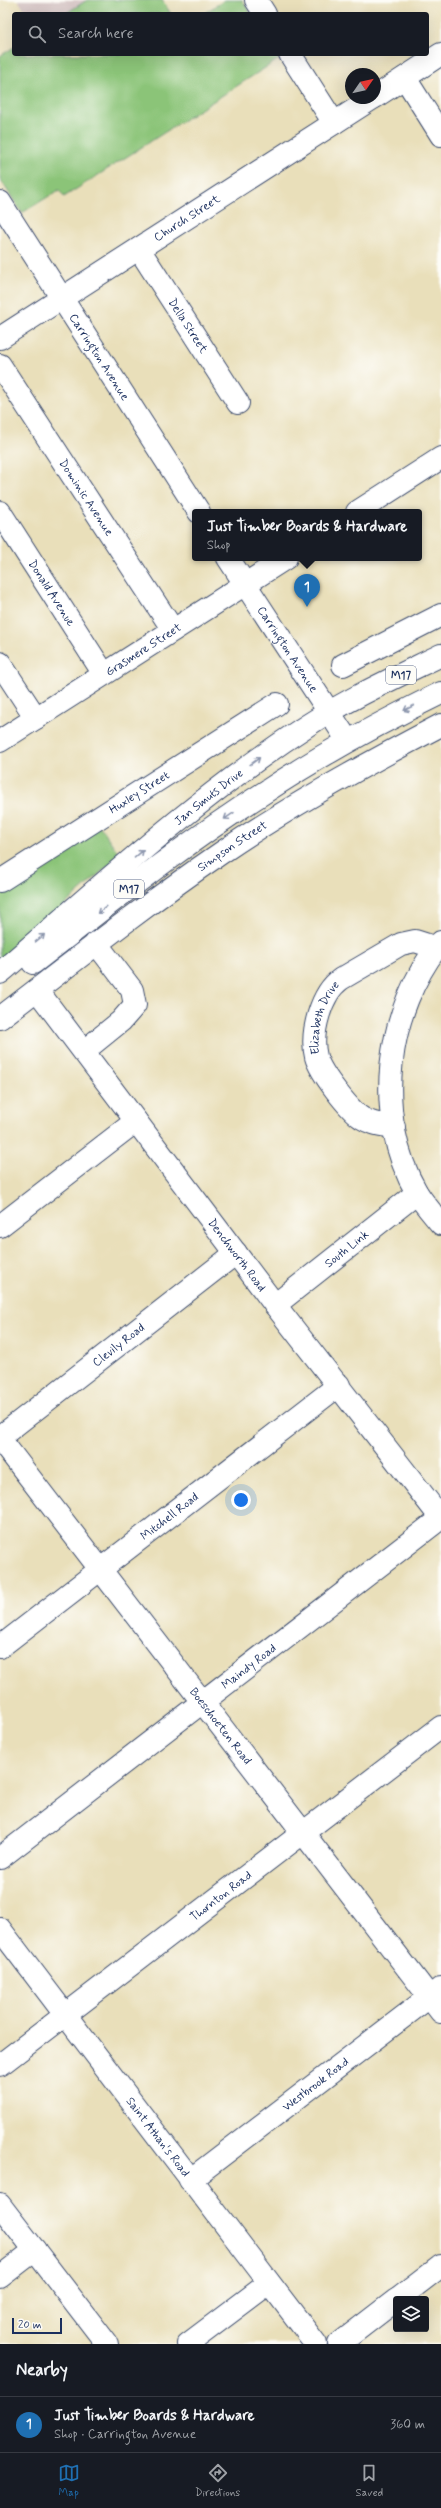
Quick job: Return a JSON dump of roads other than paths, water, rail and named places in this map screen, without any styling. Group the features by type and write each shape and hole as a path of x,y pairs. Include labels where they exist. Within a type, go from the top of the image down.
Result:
{"street":[{"path":"256,0 264,12"},
{"name":"Church Street","path":"381,93 441,54"},
{"path":"291,56 334,123"},
{"path":"405,78 441,135"},
{"name":"Church Street","path":"0,338 363,104"},
{"name":"Carrington Avenue","path":"0,202 197,509"},
{"name":"Della Street","path":"139,249 238,403"},
{"name":"Dominic Avenue","path":"0,365 173,630"},
{"path":"362,509 441,458"},
{"name":"Donald Avenue","path":"0,512 104,674"},
{"name":"Carrington Avenue","path":"230,561 309,684 330,711 348,741"},
{"name":"Grasmere Street","path":"0,741 281,561"},
{"path":"343,665 441,615"},
{"name":"Jan Smuts Drive","path":"0,972 179,819 254,762 330,711 441,655"},
{"path":"0,662 36,718"},
{"name":"Jan Smuts Drive","path":"0,988 196,839 261,794 348,741 441,692"},
{"name":"Huxley Street","path":"0,881 277,704"},
{"name":"Simpson Street","path":"0,1018 96,943 167,891 269,822 346,776 441,725"},
{"name":"Elizabeth Drive","path":"394,1127 370,1122 356,1113 320,1066 315,1046 323,1001 332,985 340,979 402,944 416,941 439,945 413,985 398,1029 391,1064 394,1127 405,1165 417,1193 441,1224"},
{"path":"84,1051 121,1021 134,1005 132,990 96,943"},
{"name":"Denchworth Road","path":"37,990 275,1304 441,1518"},
{"path":"0,1226 136,1121"},
{"name":"South Link","path":"275,1304 417,1193"},
{"name":"Clevily Road","path":"0,1438 236,1253"},
{"name":"Mitchell Road","path":"0,1647 339,1385"},
{"name":"Boeschoeten Road","path":"0,1438 203,1702 302,1834 437,1999"},
{"name":"Maindy Road","path":"0,1858 441,1518"},
{"name":"Thornton Road","path":"0,2065 441,1727"},
{"name":"Saint Athan's Road","path":"0,1929 316,2344"},
{"name":"Westbrook Road","path":"190,2180 437,1999"},
{"path":"0,2205 107,2344"},
{"path":"0,2277 35,2250"},
{"path":"402,2296 441,2266"},
{"path":"188,2344 269,2283"},
{"path":"339,2344 393,2303"}],"place":[{"name":"Just Timber Boards & Hardware","path":"307,607"}]}
